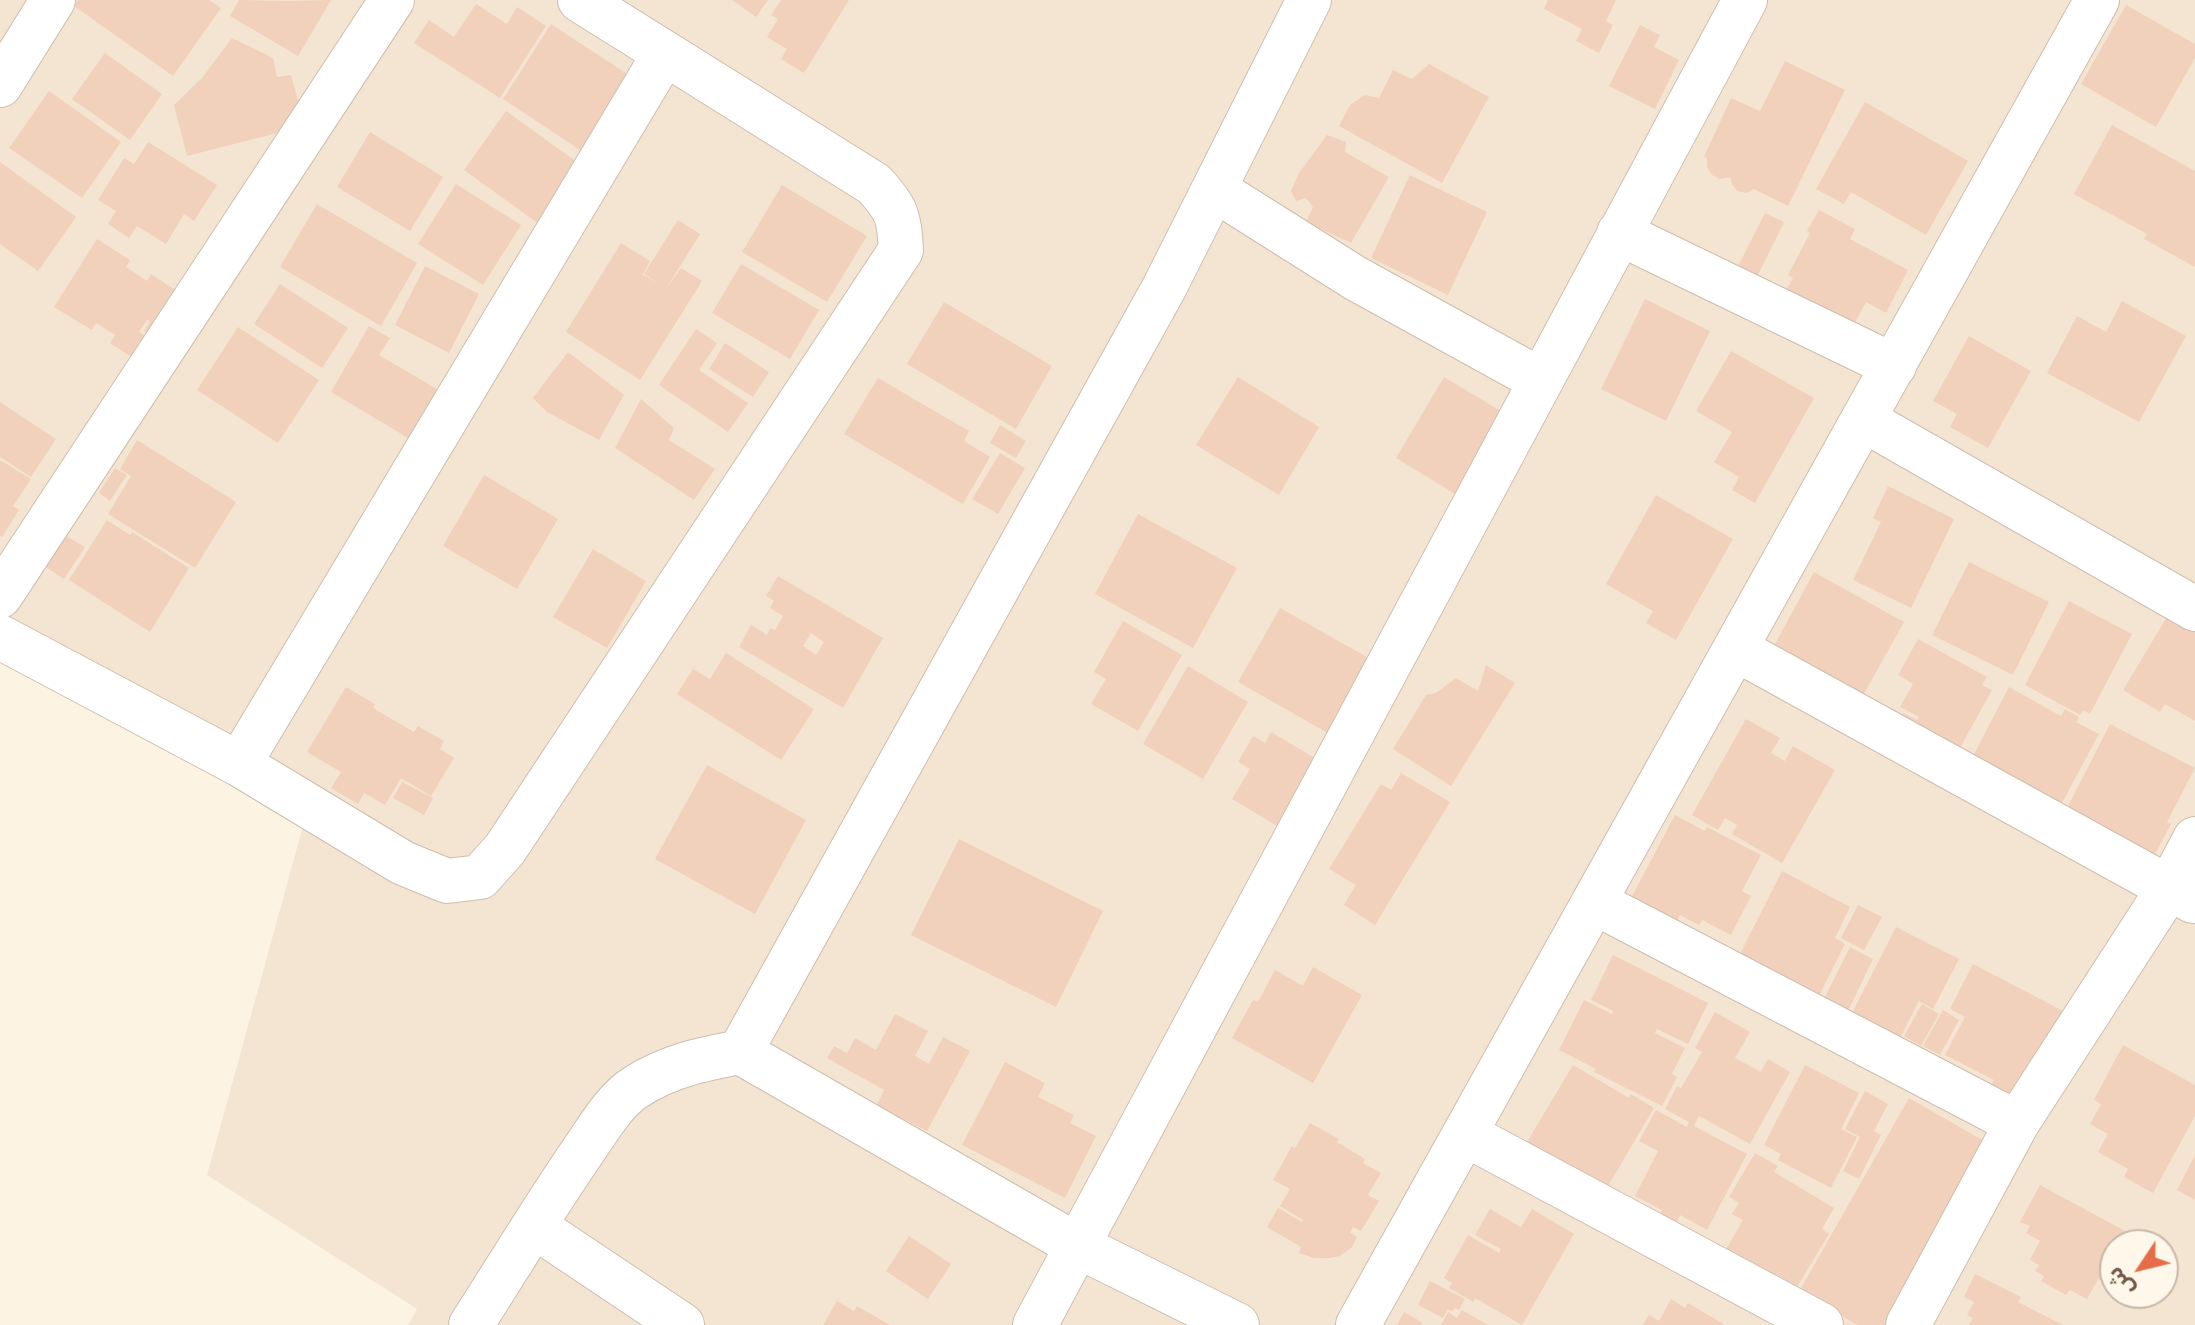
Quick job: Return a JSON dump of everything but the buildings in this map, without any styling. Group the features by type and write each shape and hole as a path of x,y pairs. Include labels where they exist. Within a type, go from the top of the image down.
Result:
{"street":[{"path":"0,85 53,0"},
{"path":"0,596 392,0"},
{"path":"0,637 239,764 403,863 447,881 480,877 505,849 901,250 899,221 891,203 874,184 580,0"},
{"path":"740,1052 1164,288 1309,0"},
{"path":"1035,1325 1745,0"},
{"path":"1358,1325 2097,0"},
{"path":"239,764 665,53"},
{"path":"1214,189 1355,278 1540,380"},
{"path":"1619,233 1894,366"},
{"path":"1864,420 2195,609"},
{"path":"1736,649 2182,895"},
{"path":"1908,1325 2017,1123 2182,895 2195,839"},
{"path":"1594,902 2017,1123"},
{"path":"471,1325 563,1179 601,1125 633,1089 665,1070 740,1052 1078,1246 1237,1325"},
{"path":"1465,1134 1821,1325"},
{"path":"534,1226 682,1325"}],"shaded area":[{"path":"0,0 2195,0 2195,1325 408,1325 417,1309 207,1175 306,815 0,661"}]}
